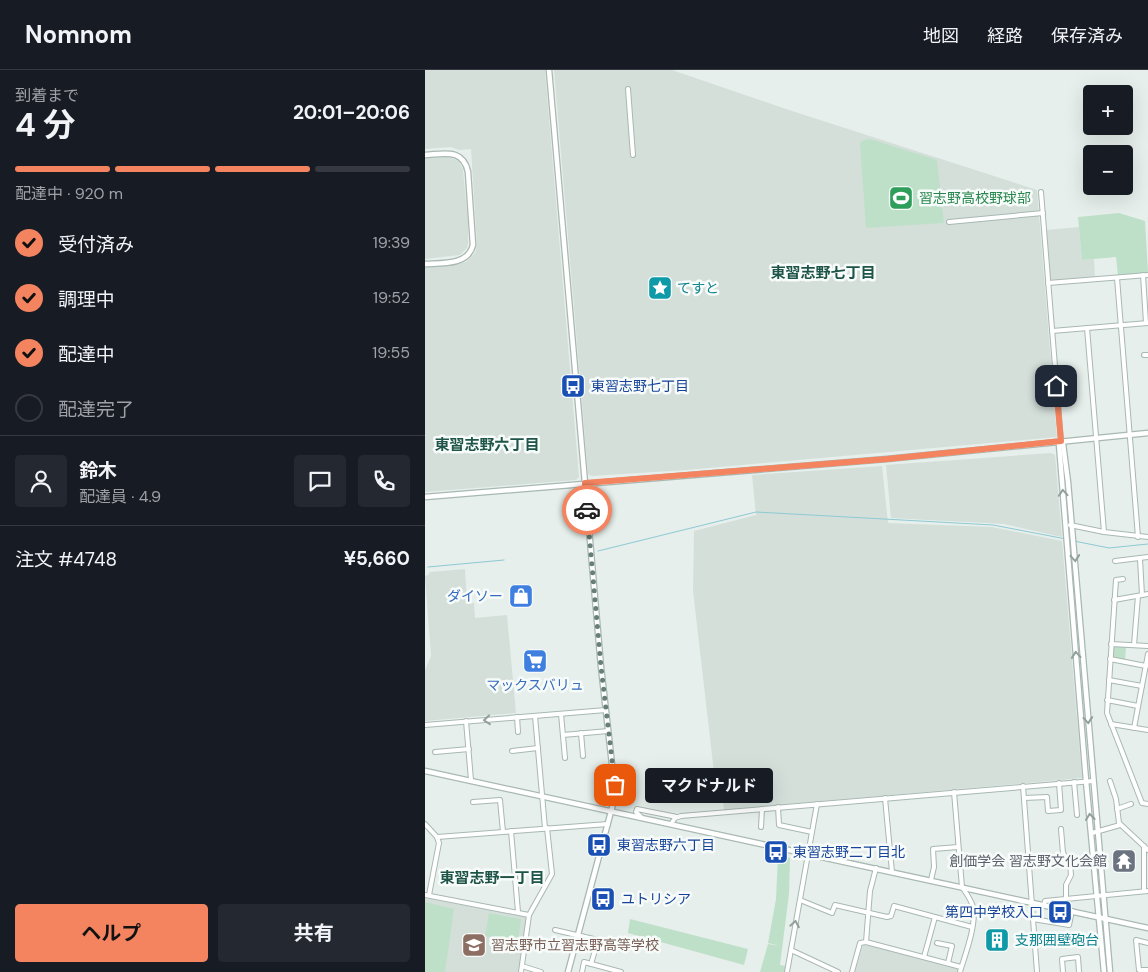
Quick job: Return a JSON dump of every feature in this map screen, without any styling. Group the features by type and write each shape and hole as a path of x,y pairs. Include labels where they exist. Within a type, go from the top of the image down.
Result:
{"street":[{"path":"549,70 585,483 615,791 608,824 568,972"},
{"path":"628,89 633,155"},
{"path":"425,155 454,154 465,162 468,172 473,245 470,253 461,260 425,264"},
{"path":"1041,192 1061,441 1063,444 1072,524 1098,832 1100,895"},
{"path":"949,222 1043,214"},
{"path":"1052,330 1147,323 1143,275"},
{"path":"1048,283 1148,275"},
{"path":"1117,278 1138,537"},
{"path":"1087,328 1104,532"},
{"path":"425,497 896,458 1148,433"},
{"path":"1061,441 1059,444 1065,525 1087,781 1109,972"},
{"path":"1065,525 1072,524 1104,532 1148,537"},
{"path":"1115,561 1148,557"},
{"path":"1134,645 1140,596 1140,559"},
{"path":"1141,577 1148,577"},
{"path":"1123,579 1116,580 1107,713 1142,802 1148,804"},
{"path":"1114,600 1148,594"},
{"path":"1111,644 1148,646"},
{"path":"1134,728 1148,654"},
{"path":"1111,659 1145,666"},
{"path":"1109,680 1142,686"},
{"path":"1107,700 1138,706"},
{"path":"425,724 606,710"},
{"path":"561,714 565,758"},
{"path":"521,972 529,915 552,874 541,796 535,716"},
{"path":"517,717 518,732"},
{"path":"466,721 471,780"},
{"path":"1111,724 1148,730"},
{"path":"563,735 608,730"},
{"path":"581,733 583,756"},
{"path":"512,751 537,748"},
{"path":"435,752 469,749"},
{"path":"425,770 1148,928"},
{"path":"1044,905 1045,901 1066,898 1146,891 1146,848 1120,825 1111,780"},
{"path":"641,818 636,812 637,809 677,817 1093,781"},
{"path":"1074,782 1077,815"},
{"path":"1023,798 1047,797 1048,811 1061,810 1059,783"},
{"path":"1023,786 1037,972"},
{"path":"954,792 962,887 970,898 974,909 972,927 960,972"},
{"path":"885,798 892,872"},
{"path":"473,802 500,800 503,832"},
{"path":"787,972 817,804"},
{"path":"1117,809 1131,804"},
{"path":"778,808 779,825 812,832"},
{"path":"761,828 762,809"},
{"path":"671,824 677,817"},
{"path":"425,824 437,837 439,843 427,895 529,915"},
{"path":"437,837 608,824"},
{"path":"1092,833 1120,825"},
{"path":"1061,829 1063,853 1070,863 1071,875 1066,885 1066,898"},
{"path":"511,831 518,912"},
{"path":"931,880 934,867 933,849 958,847"},
{"path":"866,942 870,892 876,868"},
{"path":"800,900 832,913 835,905 887,917 891,916 894,906 972,927"},
{"path":"1033,919 1069,925 1072,911"},
{"path":"924,957 935,917"},
{"path":"1103,918 1104,972"},
{"path":"555,930 597,940 591,964"},
{"path":"1148,943 1136,940 1139,970 1148,970"},
{"path":"852,972 860,943 866,942 961,967"},
{"path":"937,943 952,946 948,963"},
{"path":"791,950 838,972"},
{"path":"1063,972 1062,959 1078,957 1079,972"},
{"path":"582,972 584,962 621,972"},
{"path":"521,966 541,972"}],"shaded area":[{"path":"425,70 545,70 579,477 576,480 425,492 425,267 466,262 475,253 477,244 471,149 459,150 451,147 425,149"},
{"path":"554,70 672,70 1037,190 1057,437 686,470 591,476 588,474"},
{"path":"449,157 459,161 463,170 468,244 467,248 460,255 425,259 425,158"},
{"path":"1079,227 1082,260 1094,259 1095,278 1051,282 1046,230"},
{"path":"1051,453 1055,455 1062,537 1004,524 891,518 886,465"},
{"path":"882,466 888,523 992,527 1062,541 1082,778 724,810 721,781 715,781 693,591 694,531 756,515 752,475"},
{"path":"465,569 467,603 474,603 475,618 507,615 516,713 425,721 425,670 431,656 425,576 430,572"},
{"name":"習志野市立習志野高等学校","path":"425,898 526,917 519,972 425,972"},
{"path":"863,945 958,968 957,972 855,972"}],"green space":[{"path":"870,139 937,160 944,223 866,228 860,143"},
{"path":"1119,213 1145,221 1148,273 1118,276 1116,257 1082,260 1078,217"},
{"path":"1113,646 1126,646 1125,661 1113,657"},
{"path":"778,855 790,858 789,894 780,965 786,966 785,972 760,972 768,944 780,946 768,943 776,899"},
{"path":"425,902 454,909 445,972 425,972"},
{"path":"489,913 521,919 518,942 485,936"},
{"path":"630,919 748,949 744,965 628,933"}],"waterway":[{"path":"598,551 756,512 993,525 1066,539"},
{"path":"1074,541 1109,548 1148,544"},
{"path":"428,567 504,560"}],"way so far":[{"path":"587,510 601,667 615,785"}],"place":[{"name":"習志野高校野球部","path":"901,198"},
{"name":"てすと","path":"660,288"},
{"name":"東習志野七丁目","path":"573,386"},
{"name":"ダイソー","path":"521,596"},
{"name":"マックスバリュ","path":"535,661"},
{"name":"マクドナルド","path":"615,785"},
{"name":"東習志野六丁目","path":"599,845"},
{"name":"東習志野二丁目北","path":"776,852"},
{"name":"創価学会 習志野文化会館","path":"1124,861"},
{"name":"ユトリシア","path":"603,899"},
{"name":"第四中学校入口","path":"1060,912"},
{"name":"支那囲壁砲台","path":"997,940"},
{"name":"習志野市立習志野高等学校","path":"474,945"}],"district":[{"name":"東習志野七丁目","path":"823,273"},
{"name":"東習志野六丁目","path":"487,445"},
{"name":"東習志野一丁目","path":"492,878"}],"route":[{"path":"587,510 585,483 887,459 1061,441 1056,386"}]}
